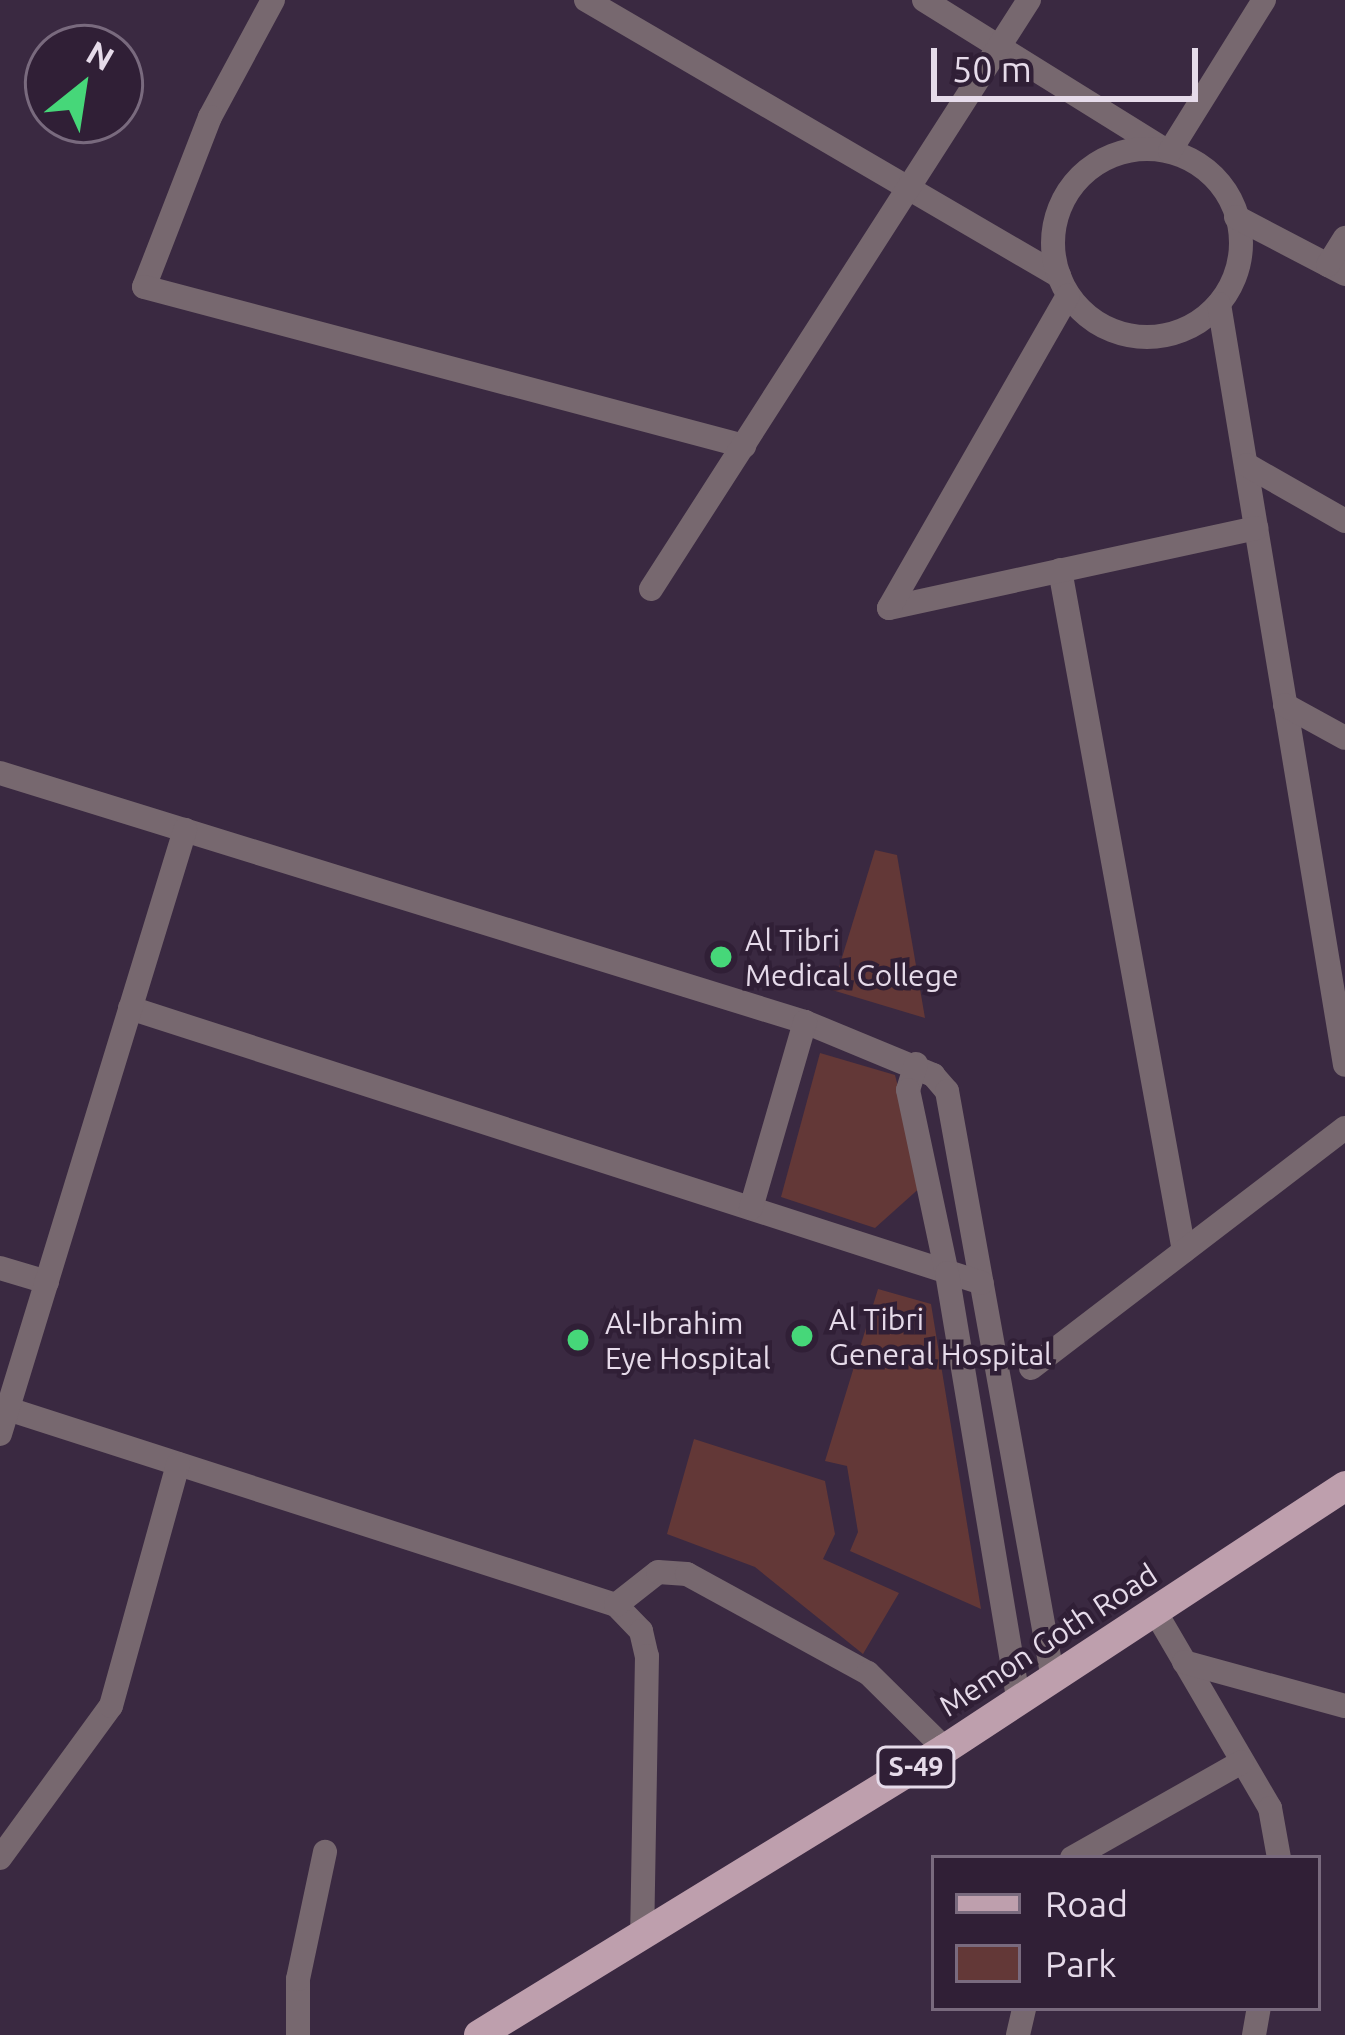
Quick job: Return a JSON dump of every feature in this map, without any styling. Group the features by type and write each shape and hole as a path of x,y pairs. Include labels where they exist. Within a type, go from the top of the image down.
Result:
{"main road":[{"name":"Memon Goth Road","path":"478,2035 945,1749 1345,1486"}],"street":[{"path":"273,0 210,117 144,287 744,446"},
{"path":"586,0 909,188 1064,286 1092,321 1124,335 1159,337 1192,326 1219,304 1236,274 1236,217 1214,176 924,0"},
{"path":"651,590 1030,0"},
{"path":"1166,149 1264,0"},
{"path":"1166,149 1117,153 1086,170 1064,196 1052,229 1064,286 889,608 1256,528"},
{"path":"1236,217 1336,270 1345,238"},
{"path":"1219,304 1345,1065"},
{"path":"1247,465 1345,521"},
{"path":"1060,571 1184,1251"},
{"path":"1286,705 1345,738"},
{"path":"0,773 805,1022 916,1064 947,1091 1053,1679"},
{"path":"185,830 4,1422 178,1464 616,1605 641,1631 647,1656 642,1935"},
{"path":"130,1008 982,1283"},
{"path":"751,1208 805,1022"},
{"path":"916,1064 908,1090 947,1273 1018,1702"},
{"path":"1031,1368 1345,1127"},
{"path":"0,1268 47,1282"},
{"path":"0,1858 111,1706 178,1464"},
{"path":"616,1605 658,1572 687,1574 868,1673 945,1749"},
{"path":"1156,1613 1270,1808 1278,1855"},
{"path":"1184,1662 1345,1706"},
{"path":"1077,1855 1242,1762"},
{"path":"298,2035 298,1979 325,1852"}],"green space":[{"path":"875,850 897,855 925,1018 832,990"},
{"path":"820,1053 895,1075 923,1185 875,1228 781,1197"},
{"path":"878,1289 931,1304 981,1609 850,1551 858,1532 847,1466 825,1461"},
{"path":"694,1439 825,1481 835,1534 823,1559 899,1593 863,1654 755,1567 667,1534"}],"place":[{"name":"Al Tibri Medical College","path":"721,957"},
{"name":"Al Tibri General Hospital","path":"802,1336"},
{"name":"Al-Ibrahim Eye Hospital","path":"578,1340"}]}
